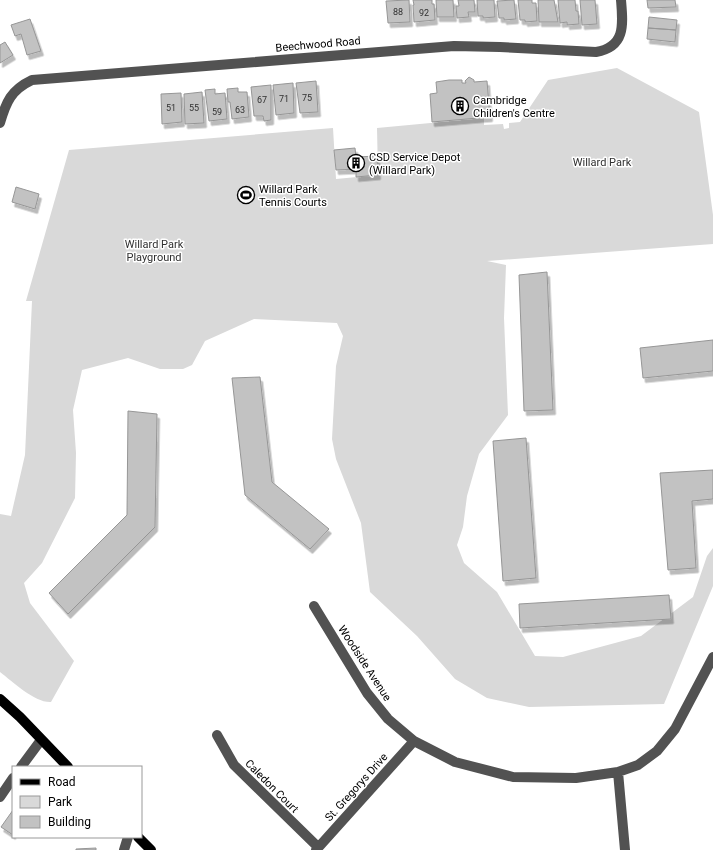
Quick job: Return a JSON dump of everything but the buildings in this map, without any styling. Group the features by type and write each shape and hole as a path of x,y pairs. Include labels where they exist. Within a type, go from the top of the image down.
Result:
{"main road":[{"path":"0,699 67,766"},
{"path":"139,838 151,850"}],"street":[{"name":"Beechwood Road","path":"0,123 5,106 11,96 18,88 32,80 454,46 596,52 605,51 614,45 620,35 623,23 621,0"},
{"name":"Woodside Avenue","path":"314,606 367,693 388,719 414,741 455,762 513,777 576,778 618,772 638,765 657,751 675,729 713,657"},
{"name":"Caledon Court","path":"217,735 234,765 317,849"},
{"path":"22,766 41,740"},
{"name":"St. Gregorys Drive","path":"317,849 414,741"},
{"path":"618,772 625,850"},
{"path":"0,796 12,779"},
{"path":"124,850 128,838"}],"green space":[{"path":"617,68 699,112 713,215 713,244 487,261 506,265 504,318 508,415 479,454 467,496 463,527 457,545 464,563 497,592 535,656 563,657 641,636 693,597 707,556 713,548 713,586 664,704 529,707 487,698 455,679 417,636 370,592 361,523 336,459 332,439 336,366 343,336 337,323 254,319 205,341 192,365 183,369 160,369 128,358 82,370 73,410 76,453 75,498 42,563 24,583 30,603 74,661 51,702 31,696 0,672 0,514 11,516 25,455 32,301 26,301 69,150 333,128 336,179 378,175 377,128 484,118 484,125 503,124 504,129 509,128 509,123 520,122 548,80"}],"place":[{"name":"Cambridge Children's Centre","path":"460,106"},
{"name":"CSD Service Depot (Willard Park)","path":"356,163"},
{"name":"Willard Park Tennis Courts","path":"246,195"}],"park label":[{"name":"Willard Park","path":"602,162"},
{"name":"Willard Park Playground","path":"154,250"}]}
